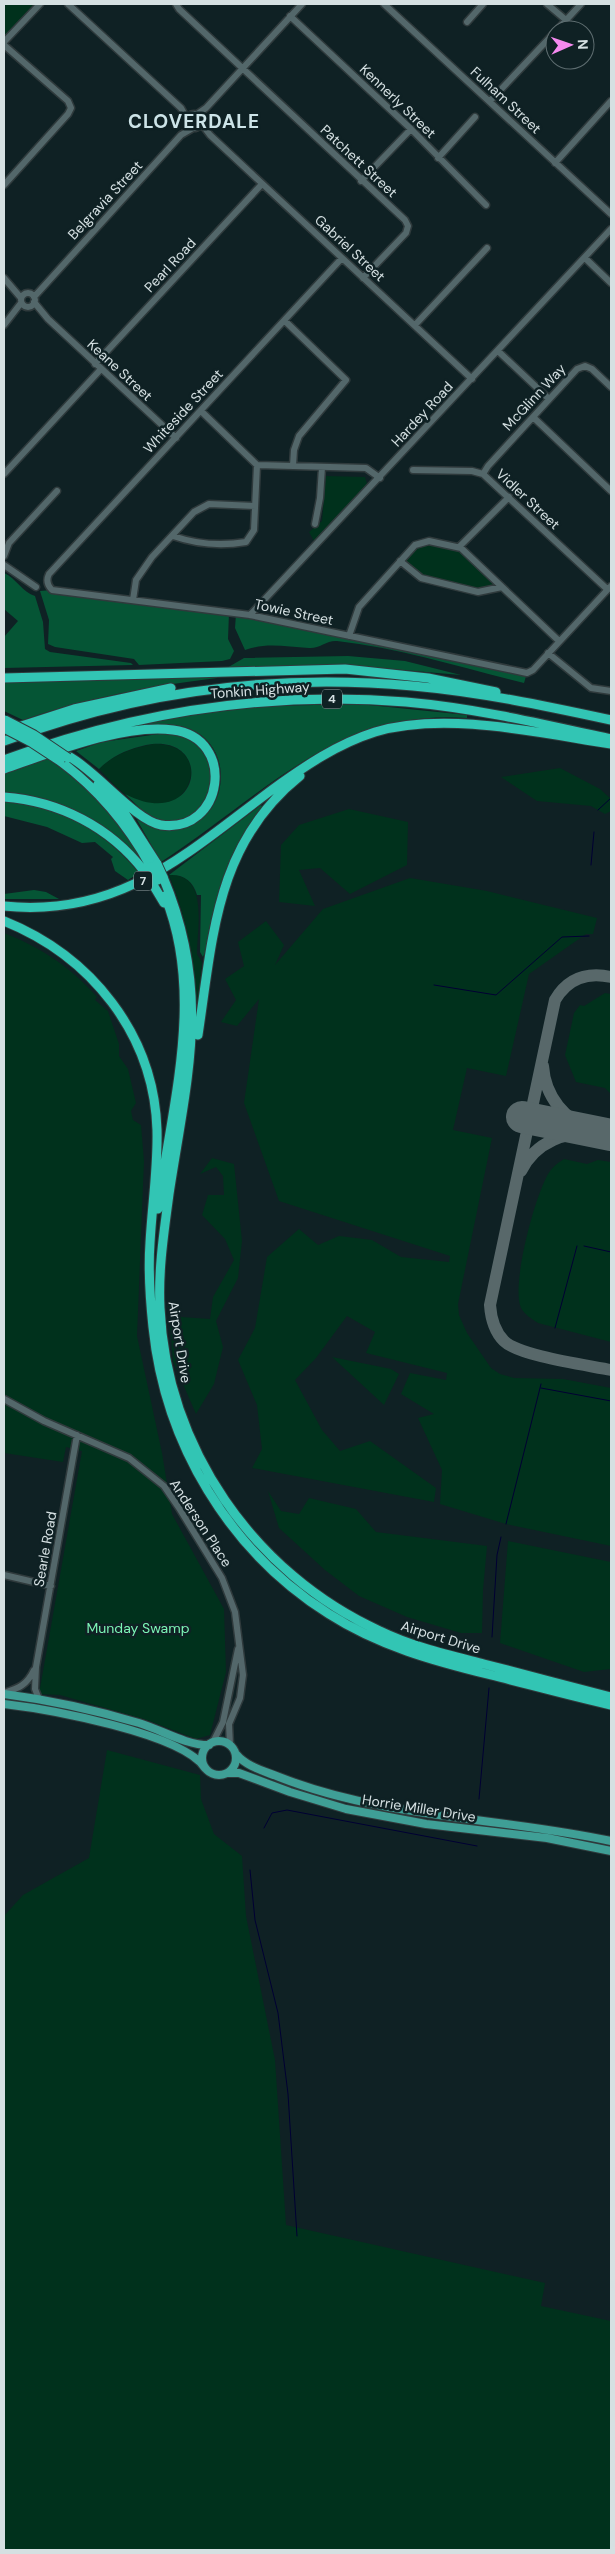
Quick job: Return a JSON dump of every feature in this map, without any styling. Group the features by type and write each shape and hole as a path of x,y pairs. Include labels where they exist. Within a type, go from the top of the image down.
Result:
{"highway":[{"path":"4,678 344,669 445,680 496,691 535,704"},
{"path":"4,732 37,720 108,700 188,686 286,678 354,679 388,684"},
{"name":"Tonkin Highway","path":"4,741 75,717 180,693 260,684 388,684 456,691 535,704 611,720"},
{"name":"Tonkin Highway","path":"4,760 91,731 167,714 268,701 329,698 407,702 469,710 611,738"},
{"path":"184,1101 193,1062 217,908 234,859 248,833 278,796 308,770 348,742 398,726 448,722 611,744"},
{"path":"4,723 31,742 66,759 89,768 137,813 159,825 179,824 195,817 209,802 215,784 214,765 206,748 193,737 174,730 146,730 116,734 70,746 4,769"},
{"name":"Airport Drive","path":"4,723 55,748 116,803 143,839 150,867 182,932 192,991 192,1042 161,1254 159,1290 161,1329 172,1385 184,1421 198,1455 225,1501 246,1529 280,1565 319,1596 364,1624 430,1650 611,1698"},
{"name":"7","path":"4,906 43,908 68,905 129,888 166,868 313,761 348,742"},
{"path":"4,797 51,806 82,818 150,867 158,880 175,927 184,988 185,1022 154,1245 152,1309"},
{"path":"4,921 52,945 90,976 119,1011 142,1056 153,1093 157,1132 149,1260 152,1309"},
{"name":"Airport Drive","path":"152,1309 156,1353 164,1390 174,1423 190,1460 209,1494 231,1526 260,1558 286,1582 341,1622 399,1650 611,1706"}],"main road":[{"path":"4,1693 39,1698 89,1709 141,1724 196,1744 211,1744 222,1741 230,1745 236,1754 235,1765 228,1773 213,1775 190,1753 136,1733 75,1716 4,1704"},
{"path":"205,1768 202,1758 211,1744"},
{"name":"Horrie Miller Drive","path":"236,1754 252,1766 293,1782 350,1799 427,1814 525,1825 611,1841"},
{"name":"Horrie Miller Drive","path":"228,1773 239,1773 328,1804 387,1817 426,1824 548,1838 611,1851"}],"street":[{"path":"4,185 68,114 71,108 68,100 4,43 40,4"},
{"path":"68,4 197,121"},
{"name":"Patchett Street","path":"176,4 179,9 361,181 405,220 408,226 406,233 363,278"},
{"name":"Belgravia Street","path":"5,323 46,282 181,135 197,121 206,108 302,4"},
{"name":"Fulham Street","path":"384,4 611,214"},
{"path":"466,22 483,4"},
{"path":"547,4 566,20 581,4"},
{"name":"Kennerly Street","path":"290,16 411,129 486,205"},
{"path":"490,101 545,43"},
{"path":"555,162 611,101"},
{"path":"181,108 187,121 197,121"},
{"path":"438,158 475,117"},
{"name":"Belgravia Street","path":"181,135 187,121"},
{"name":"Gabriel Street","path":"187,121 197,121 210,136 472,379"},
{"path":"361,181 411,129"},
{"name":"Pearl Road","path":"95,364 262,184"},
{"name":"Hardey Road","path":"250,615 611,229"},
{"path":"415,325 486,248"},
{"name":"Whiteside Street","path":"47,584 49,574 342,258"},
{"path":"584,258 611,283"},
{"name":"Keane Street","path":"6,280 176,438"},
{"path":"285,321 346,380 299,436 294,450 293,466"},
{"path":"498,351 549,399"},
{"name":"McGlinn Way","path":"483,474 577,369 585,366 592,369 611,387"},
{"path":"4,474 101,369"},
{"path":"201,411 257,465 366,468 380,478"},
{"path":"533,417 611,491"},
{"path":"173,536 185,540 227,545 246,542 254,530 257,465"},
{"path":"315,524 320,498 322,467"},
{"name":"Vidler Street","path":"414,470 472,471 483,474 609,587"},
{"path":"4,556 8,543 57,491"},
{"path":"459,547 509,497"},
{"path":"133,600 136,580 152,557 194,512 209,504 255,506"},
{"path":"349,636 359,607 415,545 424,541 459,547 559,641"},
{"path":"400,561 422,578 469,590 484,592 502,587"},
{"path":"4,565 36,587"},
{"name":"Towie Street","path":"47,584 52,590 250,615 522,672 529,672 548,652"},
{"path":"609,587 548,652 591,688 611,691"},
{"name":"Anderson Place","path":"4,1399 44,1421 130,1458 164,1486 222,1578 232,1601 238,1632 242,1683 240,1698 229,1724 230,1745"},
{"name":"Searle Road","path":"39,1698 36,1689 36,1667 77,1435"},
{"path":"4,1575 51,1586"},
{"name":"Anderson Place","path":"211,1744 220,1730 233,1681 238,1632"},
{"name":"Searle Road","path":"4,1693 22,1687 29,1681 36,1667"}],"green space":[{"path":"4,4 34,4 6,35 4,34"},
{"path":"326,476 365,477 367,484 314,541 309,532 322,521"},
{"path":"424,541 459,547 502,587 483,592 421,578 400,561"},
{"path":"4,573 27,592 35,596 43,622 45,649 50,652 131,663 133,665 4,668 4,637 18,621 4,609"},
{"path":"52,590 229,613 228,639 234,651 230,659 222,661 139,665 134,659 55,647 48,644 49,620 40,591"},
{"path":"236,614 527,673 524,683 408,653 337,641 313,648 261,646 245,650 235,628"},
{"path":"348,656 405,661 461,675 344,665 225,669 244,658"},
{"path":"216,675 217,678 143,689 95,699 23,720 4,711 4,682"},
{"path":"359,704 467,715 467,718 421,719 378,727 339,742 267,785 198,837 161,862 137,820 158,828 171,830 188,826 202,818 212,807 218,793 221,778 219,763 214,749 204,737 190,729 171,725 137,728 136,725 197,714 268,706"},
{"path":"166,733 188,738 195,742 205,752 212,773 210,795 201,808 187,818 170,822 151,817 125,794 151,803 171,801 184,793 191,780 190,765 183,753 168,745 146,745 109,760 99,769 76,751 102,742"},
{"path":"153,744 172,747 185,755 190,766 190,779 184,791 174,801 159,805 141,803 129,797 99,769 111,759 124,752"},
{"path":"48,757 75,778 100,802 140,857 95,822 4,794 4,772"},
{"path":"560,768 600,789 611,799 611,811 605,814 591,806 537,801 501,777"},
{"path":"4,801 44,809 79,823 95,832 110,844 139,873 128,880 115,871 111,859 113,857 95,842 82,843 47,827 4,816"},
{"path":"261,805 263,808 239,846 225,875 212,931 203,957 200,952 201,895 197,895 187,879 169,875"},
{"path":"349,809 408,822 407,865 350,894 320,868 299,870 315,906 279,902 281,845 299,825"},
{"path":"169,875 182,877 190,883 195,892 199,917 197,954 202,962 201,977 204,978 201,1002 197,1002 194,969 188,937"},
{"path":"410,878 487,891 597,918 593,934 586,934 529,974 506,1076 467,1068 453,1130 492,1138 458,1304 459,1315 467,1333 491,1368 500,1374 514,1378 563,1379 611,1388 611,1546 506,1524 440,1504 442,1470 418,1418 434,1414 401,1394 410,1373 446,1380 447,1373 366,1353 375,1332 347,1316 316,1358 295,1380 322,1430 340,1451 370,1441 436,1488 434,1502 252,1468 262,1449 257,1405 238,1360 255,1328 267,1257 299,1229 318,1245 339,1236 372,1240 401,1257 449,1262 450,1256 279,1201 244,1103 259,999 237,1026 221,1022 236,1000 225,979 244,966 238,942 266,921 284,945 275,965 323,909"},
{"path":"34,890 46,892 59,899 4,899 4,894"},
{"name":"Munday Swamp","path":"4,933 42,951 66,967 87,986 97,997 95,1000 108,1011 119,1044 119,1056 128,1069 136,1103 131,1111 133,1120 141,1125 144,1161 137,1336 162,1453 172,1514 224,1609 226,1672 210,1735 196,1739 147,1720 60,1695 39,1694 82,1451 66,1447 63,1462 4,1453"},
{"path":"605,993 611,994 611,1094 605,1088 576,1082 565,1055 574,1013 580,1005 584,1006"},
{"path":"212,1158 234,1164 242,1241 238,1278 216,1321 223,1347 214,1384 196,1414 173,1361 168,1302 181,1317 210,1319 213,1297 234,1260 225,1239 202,1215 208,1195 224,1195 223,1176 216,1167 200,1174"},
{"path":"564,1159 587,1164 598,1160 611,1162 611,1342 538,1323 521,1308 519,1281 530,1223 541,1189 548,1175"},
{"path":"332,1357 391,1369 399,1374 384,1405"},
{"path":"268,1491 281,1511 299,1514 309,1498 356,1509 376,1532 487,1546 482,1633 461,1633 407,1617 359,1596 325,1570 279,1528"},
{"path":"508,1541 611,1562 611,1669 584,1672 500,1643"},
{"path":"107,1750 200,1775 201,1799 214,1834 242,1856 246,1916 275,2060 286,2225 545,2283 541,2306 611,2321 611,2550 4,2550 4,1916 23,1895 89,1858"}],"waterway":[{"path":"598,810 611,798"},
{"path":"591,865 594,832"},
{"path":"434,985 496,995 562,937 589,936"},
{"path":"555,1328 577,1246"},
{"path":"584,1246 611,1252"},
{"path":"506,1524 541,1384"},
{"path":"541,1388 611,1401"},
{"path":"492,1637 497,1555 501,1537"},
{"path":"479,1799 489,1688"},
{"path":"264,1828 272,1813 287,1810 477,1846"},
{"path":"250,1870 255,1920 278,2013 288,2094 297,2236"}],"taxiway":[{"path":"611,977 594,975 579,978 566,986 555,1000 490,1305 495,1329 504,1341 512,1346 538,1355 611,1370"},
{"path":"543,1066 548,1088 558,1106 574,1121 593,1131"},
{"path":"521,1171 535,1152 553,1140 575,1134 598,1133"}],"runway":[{"path":"522,1117 611,1135"}],"district":[{"name":"CLOVERDALE","path":"194,121"}]}
